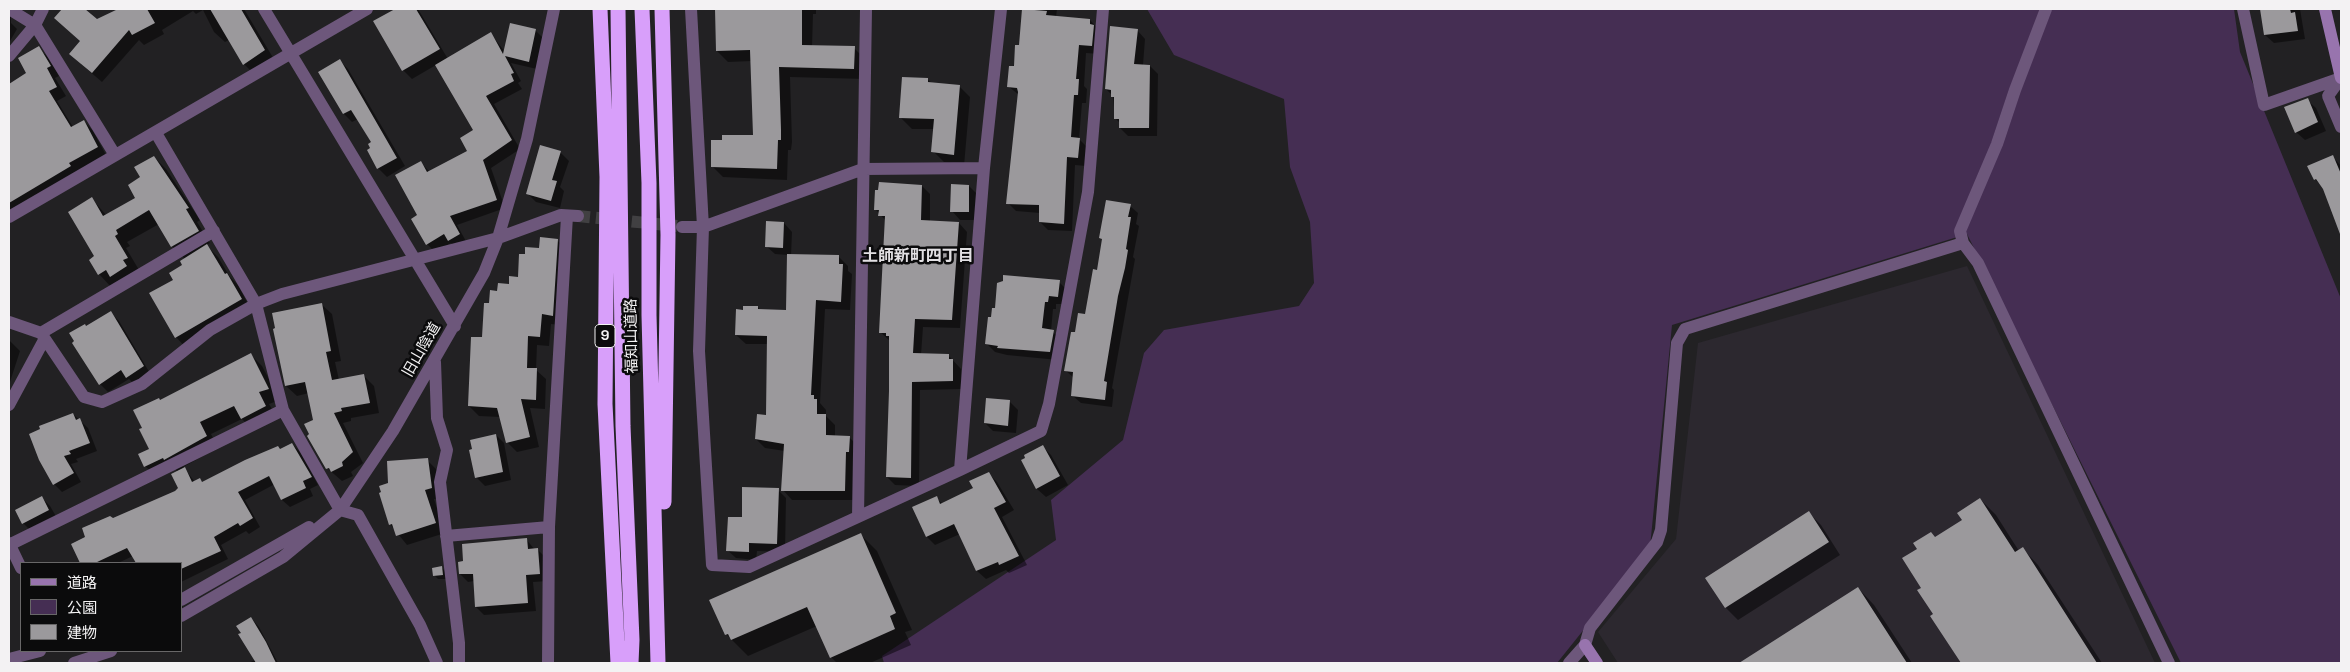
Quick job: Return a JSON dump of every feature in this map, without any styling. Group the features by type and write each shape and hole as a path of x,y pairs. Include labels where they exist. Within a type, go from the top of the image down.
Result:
{"highway":[{"name":"9","path":"600,9 607,177 605,404 618,663"},
{"name":"福知山道路","path":"618,9 623,426 632,640 631,663"},
{"name":"福知山道路","path":"642,9 649,183 649,324 660,663"},
{"path":"660,663 668,235 662,9"}],"street":[{"path":"9,9 35,25 115,155"},
{"path":"9,56 35,25 43,9"},
{"path":"264,9 455,326"},
{"path":"9,217 156,133 290,52 367,9"},
{"name":"旧山陰道","path":"182,615 283,557 340,510 393,430 435,361 484,273 498,238 527,139 554,9"},
{"path":"691,9 703,227 699,351 712,565 749,566 1041,431 1050,404 1088,192 1103,9"},
{"path":"858,517 866,9"},
{"path":"960,470 984,168 1001,9"},
{"path":"2046,9 1997,144 1960,231 1962,243 1978,263 2169,663"},
{"path":"2243,9 2264,105 2341,78 2328,96 2341,127"},
{"path":"2325,9 2341,78"},
{"path":"156,133 256,304 283,410 340,510 358,515 420,625 437,663"},
{"path":"682,227 703,227 863,170 984,168"},
{"path":"9,322 43,336 84,397 102,402 142,384 210,330 256,304 282,294 498,238 561,215 573,216 549,527 548,663"},
{"path":"9,405 43,336 214,231"},
{"path":"1569,663 1585,645 1590,628 1658,542 1661,530 1677,343 1686,329 1962,243"},
{"path":"435,361 437,418 447,450 440,482 459,643 459,663"},
{"path":"20,566 9,544 283,410"},
{"path":"182,599 340,510"},
{"path":"446,536 549,527"},
{"path":"1585,645 1597,663"},
{"path":"9,659 36,652"},
{"path":"74,663 108,652"}],"shaded area":[{"path":"1967,266 2155,663 1618,663 1598,632 1676,539 1698,343"}],"green space":[{"path":"1147,9 2234,9 2240,52 2341,299 2341,663 2181,663 1967,234 1672,325 1650,547 1557,663 884,663 882,656 1056,540 1051,500 1123,440 1144,353 1164,330 1299,306 1314,283 1310,222 1290,167 1284,99 1174,55"}],"building":[{"path":"62,9 85,9 97,19 118,9 147,9 155,23 132,35 129,30 92,73 69,54 80,41 54,18"},
{"path":"210,9 241,9 265,50 243,65"},
{"path":"395,9 416,9 440,49 402,71 373,21"},
{"path":"715,9 802,9 802,45 855,46 854,69 779,67 781,140 778,140 777,169 711,167 711,140 722,140 722,135 753,135 750,50 716,51"},
{"path":"1022,9 1047,11 1046,15 1090,19 1090,24 1094,25 1092,46 1079,45 1076,79 1079,79 1078,95 1074,95 1071,137 1080,138 1078,158 1067,157 1064,224 1039,222 1039,205 1006,204 1018,92 1017,88 1007,87 1009,66 1014,66 1015,45 1019,45"},
{"path":"2260,9 2290,9 2291,13 2295,12 2298,31 2264,35"},
{"path":"510,23 536,29 529,62 505,56 514,73 511,74 514,81 486,96 512,140 483,160 497,200 450,216 460,234 448,241 444,234 426,245 411,219 417,215 395,175 421,161 427,172 467,151 460,138 473,130 435,65 491,32 503,54"},
{"path":"1110,26 1138,29 1134,64 1150,65 1149,128 1119,128 1119,119 1114,119 1114,97 1111,97 1111,90 1105,89"},
{"path":"39,46 51,66 47,68 57,87 49,91 71,127 84,120 98,147 69,163 71,166 9,203 9,84 26,73 18,58"},
{"path":"340,59 397,158 377,169 367,150 370,148 368,144 371,142 351,110 343,114 318,72"},
{"path":"902,77 928,78 928,82 960,85 954,155 931,152 934,119 899,118"},
{"path":"2308,98 2318,122 2295,133 2284,107"},
{"path":"540,145 561,151 552,180 557,181 551,201 526,194"},
{"path":"2333,155 2341,174 2340,234 2323,189 2316,179 2314,180 2307,166"},
{"path":"154,156 189,208 186,209 199,231 171,247 149,210 116,230 118,234 115,236 128,258 123,260 127,266 110,277 106,270 98,275 89,260 94,256 68,212 92,197 103,216 135,198 128,185 140,177 134,167"},
{"path":"879,182 922,185 921,220 959,222 952,320 915,319 913,353 949,354 949,359 953,359 953,381 912,382 911,478 886,477 889,336 886,336 886,333 879,333 885,216 878,216 879,210 874,210 875,190 878,190"},
{"path":"951,184 969,185 969,212 950,212"},
{"path":"1106,200 1131,204 1128,217 1131,217 1126,249 1128,250 1118,296 1104,381 1107,382 1105,400 1071,396 1073,372 1064,371 1071,332 1075,332 1078,313 1085,314 1093,269 1097,270 1102,239 1099,238"},
{"path":"766,221 784,222 783,248 765,247"},
{"path":"540,237 558,239 553,316 542,314 540,337 528,336 527,368 537,368 536,400 521,399 530,437 506,443 497,408 468,406 471,337 482,337 484,303 489,303 490,290 497,291 498,283 509,284 509,276 518,277 519,254 525,254 525,247 539,248"},
{"path":"207,244 242,299 175,338 149,293 173,280 169,273 182,265 180,261"},
{"path":"787,254 839,255 839,264 843,264 841,302 816,300 811,395 814,395 814,399 817,399 817,414 826,414 826,435 850,436 849,452 846,452 845,491 781,491 784,444 755,439 757,414 766,415 767,336 735,335 736,309 743,310 743,306 758,306 758,309 786,310"},
{"path":"1003,275 1060,280 1058,297 1049,296 1048,302 1045,302 1042,328 1054,330 1050,352 997,348 998,346 985,344 988,317 991,317 992,308 995,308 997,283 1003,281"},
{"path":"322,303 331,351 326,352 332,380 364,374 370,403 341,408 342,411 334,413 353,452 342,462 343,466 331,472 329,468 326,469 307,436 309,434 304,424 313,420 305,382 285,386 273,329 275,328 272,313"},
{"path":"111,311 144,366 126,378 121,370 99,385 72,343 74,341 69,333 85,324 86,326"},
{"path":"251,353 269,389 259,392 266,406 241,419 234,406 200,422 207,436 164,460 163,458 144,467 138,454 149,449 139,429 142,428 133,410 159,398 160,400"},
{"path":"986,398 1010,400 1008,426 984,423"},
{"path":"73,413 76,420 80,418 90,443 69,451 71,454 64,456 74,473 53,485 39,460 29,434 40,429 39,426"},
{"path":"496,434 503,472 475,478 469,450 472,449 470,440"},
{"path":"292,443 312,477 303,481 306,488 281,500 269,476 238,492 253,518 240,526 238,523 214,537 221,551 182,569 182,562 135,562 127,548 97,562 80,562 71,544 85,537 82,528 110,516 113,518 175,491 178,488 171,474 185,467 192,482 200,478 202,482 278,446 280,449"},
{"path":"1043,445 1060,476 1036,489 1021,460 1025,458 1024,455"},
{"path":"428,458 432,488 425,490 436,523 396,536 392,524 389,525 379,493 381,492 379,486 388,483 387,461"},
{"path":"989,472 1006,502 994,508 1019,556 999,565 998,562 976,571 954,524 926,537 912,507 937,496 940,504 973,488 969,481"},
{"path":"742,487 779,488 777,544 749,543 749,552 726,551 728,517 742,517"},
{"path":"42,496 49,510 22,524 15,510"},
{"path":"1980,498 2015,552 2023,547 2097,663 1961,663 1930,616 1933,614 1917,590 1921,588 1902,558 1917,549 1913,543 1931,532 1935,537 1962,520 1957,513"},
{"path":"1809,511 1829,542 1725,608 1705,578"},
{"path":"861,533 896,613 890,616 895,629 830,658 807,607 731,640 728,634 725,635 709,600"},
{"path":"527,538 528,549 538,548 540,574 526,575 528,603 475,607 473,574 459,574 458,562 463,561 462,544"},
{"path":"442,566 443,575 433,576 432,568"},
{"path":"1858,587 1907,663 1739,663"},
{"path":"251,617 276,663 256,663 238,634 241,633 236,626"}],"tunnel":[{"path":"578,216 677,226"}],"district":[{"name":"土師新町四丁目","path":"918,257"}]}
